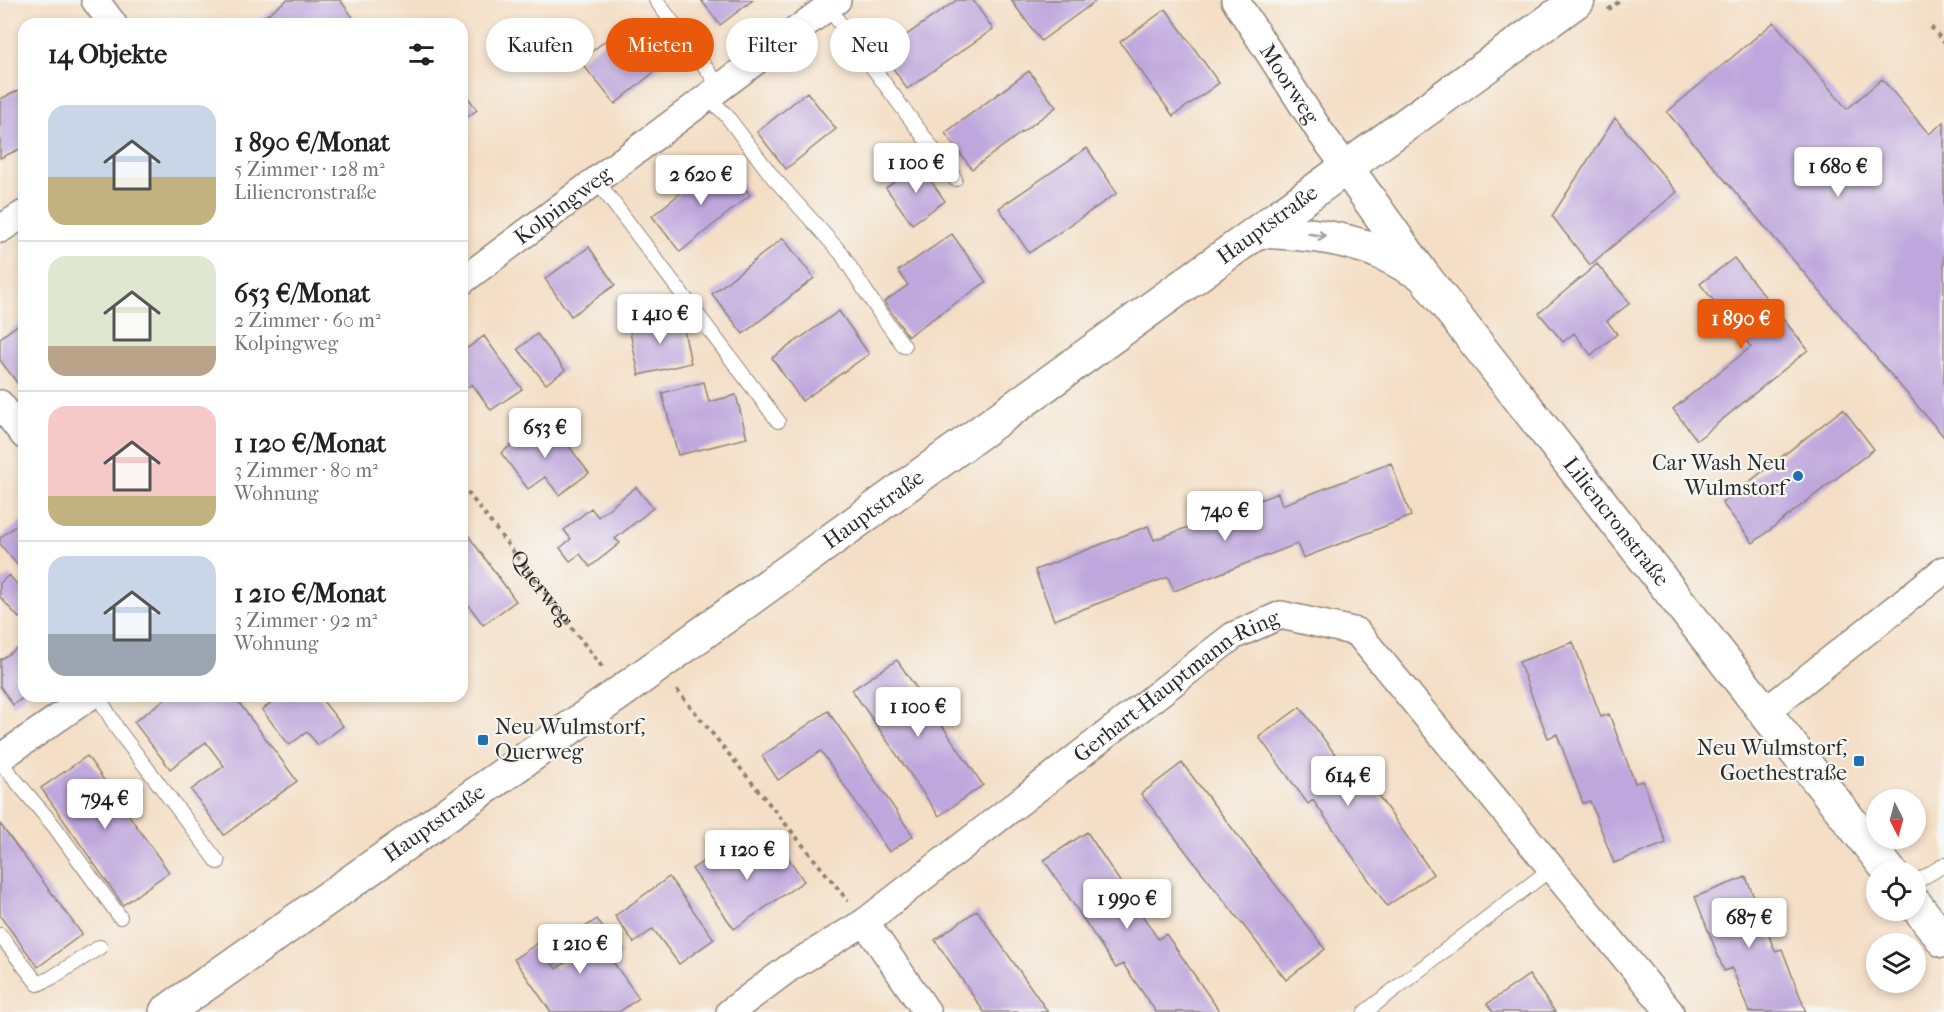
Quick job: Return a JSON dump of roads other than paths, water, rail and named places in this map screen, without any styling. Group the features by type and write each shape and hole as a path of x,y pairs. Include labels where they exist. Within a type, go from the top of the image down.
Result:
{"main road":[{"name":"Hauptstraße","path":"166,1012 621,692 1578,0"},
{"name":"Liliencronstraße","path":"1346,167 1423,275 1882,861"},
{"path":"1259,231 1325,236 1350,242 1380,252 1423,275"},
{"path":"1926,918 1944,941"}],"street":[{"path":"95,0 108,18"},
{"name":"Moorweg","path":"1235,0 1346,167"},
{"name":"Kolpingweg","path":"468,276 832,3"},
{"path":"0,229 18,218"},
{"path":"0,404 18,427"},
{"path":"1766,711 1944,570"},
{"name":"Gerhart-Hauptmann-Ring","path":"730,1012 789,968 865,922 1233,636 1281,615 1358,632 1670,1012"},
{"path":"0,760 82,702"},
{"path":"865,922 927,1012"}],"lane":[{"path":"656,0 726,115 778,184 841,253 904,346"},
{"path":"832,3 955,179"},
{"path":"596,180 778,421"},
{"path":"102,702 118,730 218,862"},
{"path":"0,760 54,826 120,917"},
{"path":"1926,876 1944,865"},
{"path":"1365,1012 1552,868"},
{"path":"0,935 38,984 100,947"}],"place":[{"name":"Car Wash Neu Wulmstorf","path":"1798,476"},
{"name":"Neu Wulmstorf, Querweg","path":"483,740"},
{"name":"Neu Wulmstorf, Goethestraße","path":"1859,761"}]}
